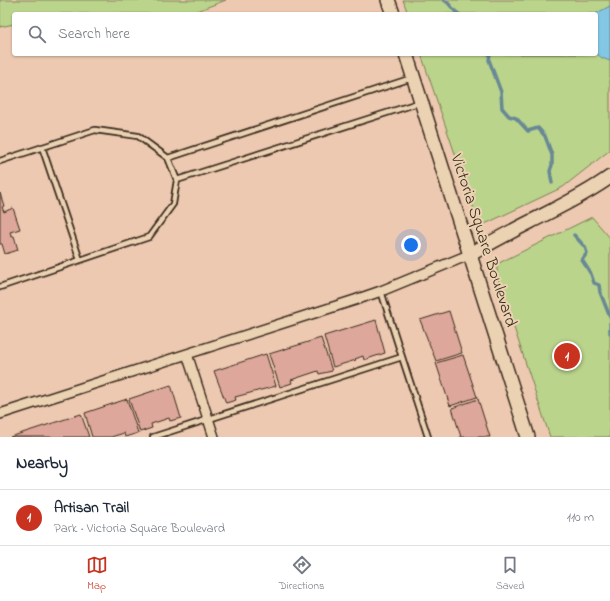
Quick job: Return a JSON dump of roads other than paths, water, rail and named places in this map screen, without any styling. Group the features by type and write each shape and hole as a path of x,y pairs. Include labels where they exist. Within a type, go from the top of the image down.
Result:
{"street":[{"path":"388,0 392,12"},
{"name":"Victoria Square Boulevard","path":"407,56 471,254 528,437"},
{"path":"0,414 381,292 471,254 498,238 600,185 610,177"},
{"path":"187,354 214,437"}],"lane":[{"path":"168,158 414,78"},
{"path":"177,180 421,102"},
{"path":"0,161 95,130 138,136 168,158 177,180 173,204 149,237 0,287"},
{"path":"42,147 80,260"},
{"path":"381,292 428,437"},
{"path":"153,437 402,357"}],"water":[{"path":"610,6 610,61 598,55 598,12"}],"waterway":[{"path":"444,0 449,3 456,12"},
{"path":"490,56 489,60 501,92 502,108 509,116 516,118 528,131 538,128 545,136 552,155 552,165 550,171 552,183"},
{"path":"574,235 585,247 587,253 582,260 591,274 594,283 599,285 600,292 610,317"},
{"path":"610,323 610,333"}],"place":[{"name":"Artisan Trail","path":"567,356"}]}
